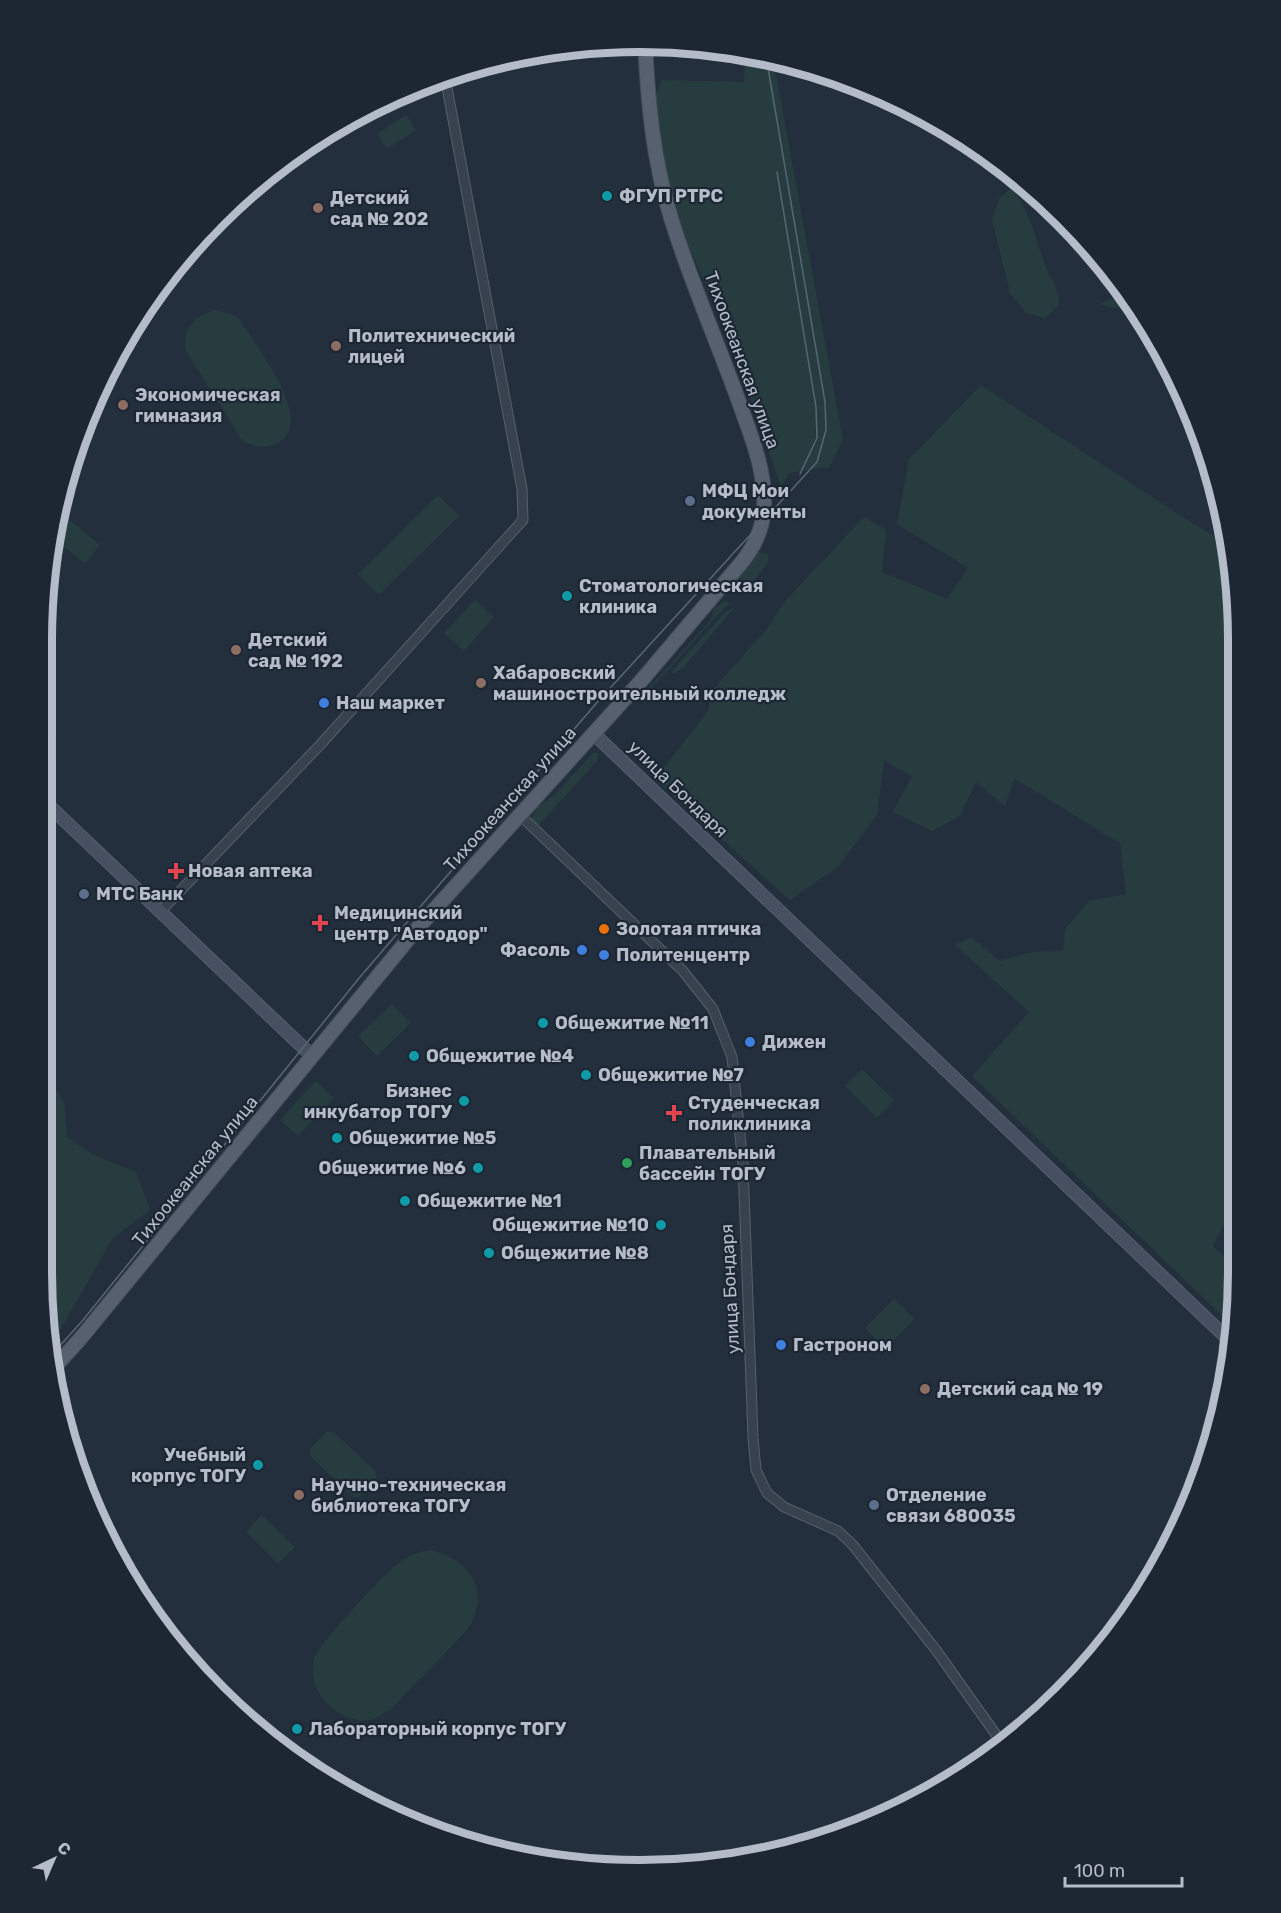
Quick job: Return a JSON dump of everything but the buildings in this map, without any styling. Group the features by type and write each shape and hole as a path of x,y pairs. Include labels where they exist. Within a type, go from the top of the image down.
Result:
{"main road":[{"name":"Тихоокеанская улица","path":"60,1361 415,931 594,734 742,562 756,541 764,516 764,488 755,446 671,219 657,168 648,105 645,52"},
{"name":"улица Бондаря","path":"594,734 1224,1336"},
{"path":"52,809 312,1056"}],"street":[{"path":"160,912 320,745 523,520 522,489 447,86"},
{"name":"улица Бондаря","path":"520,815 684,971 713,1008 732,1057 743,1164 753,1438 756,1470 762,1486 784,1507 838,1531 852,1545 936,1650 999,1738"}],"green space":[{"path":"745,62 775,69 843,440 829,467 790,473 781,486 727,333 681,229 666,183 653,107 661,80 744,82"},
{"path":"406,115 416,130 387,149 377,134"},
{"path":"1012,187 1028,216 1058,294 1059,305 1045,318 1026,313 1010,293 992,219 999,199"},
{"path":"1117,297 1124,307 1117,308 1098,304"},
{"path":"215,310 231,314 239,319 279,383 291,419 288,433 277,443 259,446 242,440 186,351 186,336 192,324 201,316"},
{"path":"981,385 1219,539 1227,602 1228,640 1228,1217 1213,1246 1228,1260 1226,1319 972,1076 1029,1012 955,945 971,937 1000,961 1032,952 1063,951 1065,929 1089,901 1126,894 1120,843 1014,779 1005,806 976,782 960,816 932,831 893,812 912,776 884,761 877,815 838,867 790,900 655,779 709,710 710,693 765,631 787,599 864,517 886,530 882,572 947,599 968,568 897,524 909,459"},
{"path":"438,495 459,516 379,595 358,574"},
{"path":"66,517 100,545 85,564 61,544"},
{"path":"759,552 768,554 768,562 746,591 735,591 735,582"},
{"path":"475,600 494,617 464,651 444,633"},
{"path":"724,601 731,604 724,608 643,698 642,695 710,621 714,609"},
{"path":"735,607 683,668 673,674 671,672 725,612"},
{"path":"593,753 599,753 597,761 537,827 531,820 536,808 554,795"},
{"path":"392,1004 411,1023 377,1056 358,1036"},
{"path":"862,1069 894,1100 877,1118 845,1086"},
{"path":"316,1081 334,1098 298,1136 280,1120"},
{"path":"52,1084 64,1102 67,1137 92,1154 136,1172 150,1210 113,1238 57,1335 52,1272"},
{"path":"894,1299 915,1319 885,1349 865,1328"},
{"path":"326,1432 334,1432 376,1472 377,1479 359,1497 353,1497 310,1456 310,1449"},
{"path":"262,1515 295,1547 278,1564 246,1532"},
{"path":"431,1550 457,1562 473,1579 478,1602 468,1629 390,1710 374,1719 361,1720 349,1718 337,1712 319,1693 314,1681 315,1657 368,1592 393,1568 408,1557"}],"tram line":[{"path":"58,1348 360,977 601,698 817,462 826,430 825,402 768,67"},
{"path":"777,172 816,407 817,438 800,474"}],"place":[{"name":"ФГУП РТРС","path":"607,196"},
{"name":"Детский сад № 202","path":"318,208"},
{"name":"Политехнический лицей","path":"336,346"},
{"name":"Экономическая гимназия","path":"123,405"},
{"name":"МФЦ Мои документы","path":"690,501"},
{"name":"Стоматологическая клиника","path":"567,596"},
{"name":"Детский сад № 192","path":"236,650"},
{"name":"Хабаровский машиностроительный колледж","path":"481,683"},
{"name":"Наш маркет","path":"324,703"},
{"name":"Новая аптека","path":"176,871"},
{"name":"МТС Банк","path":"84,894"},
{"name":"Медицинский центр \"Автодор\"","path":"320,923"},
{"name":"Золотая птичка","path":"604,929"},
{"name":"Фасоль","path":"582,950"},
{"name":"Политенцентр","path":"604,955"},
{"name":"Общежитие №11","path":"543,1023"},
{"name":"Дижен","path":"750,1042"},
{"name":"Общежитие №4","path":"414,1056"},
{"name":"Общежитие №7","path":"586,1075"},
{"name":"Бизнес инкубатор ТОГУ","path":"464,1101"},
{"name":"Студенческая поликлиника","path":"674,1113"},
{"name":"Общежитие №5","path":"337,1138"},
{"name":"Плавательный бассейн ТОГУ","path":"627,1163"},
{"name":"Общежитие №6","path":"478,1168"},
{"name":"Общежитие №1","path":"405,1201"},
{"name":"Общежитие №10","path":"661,1225"},
{"name":"Общежитие №8","path":"489,1253"},
{"name":"Гастроном","path":"781,1345"},
{"name":"Детский сад № 19","path":"925,1389"},
{"name":"Учебный корпус ТОГУ","path":"258,1465"},
{"name":"Научно-техническая библиотека ТОГУ","path":"299,1495"},
{"name":"Отделение связи 680035","path":"874,1505"},
{"name":"Лабораторный корпус ТОГУ","path":"297,1729"}]}
